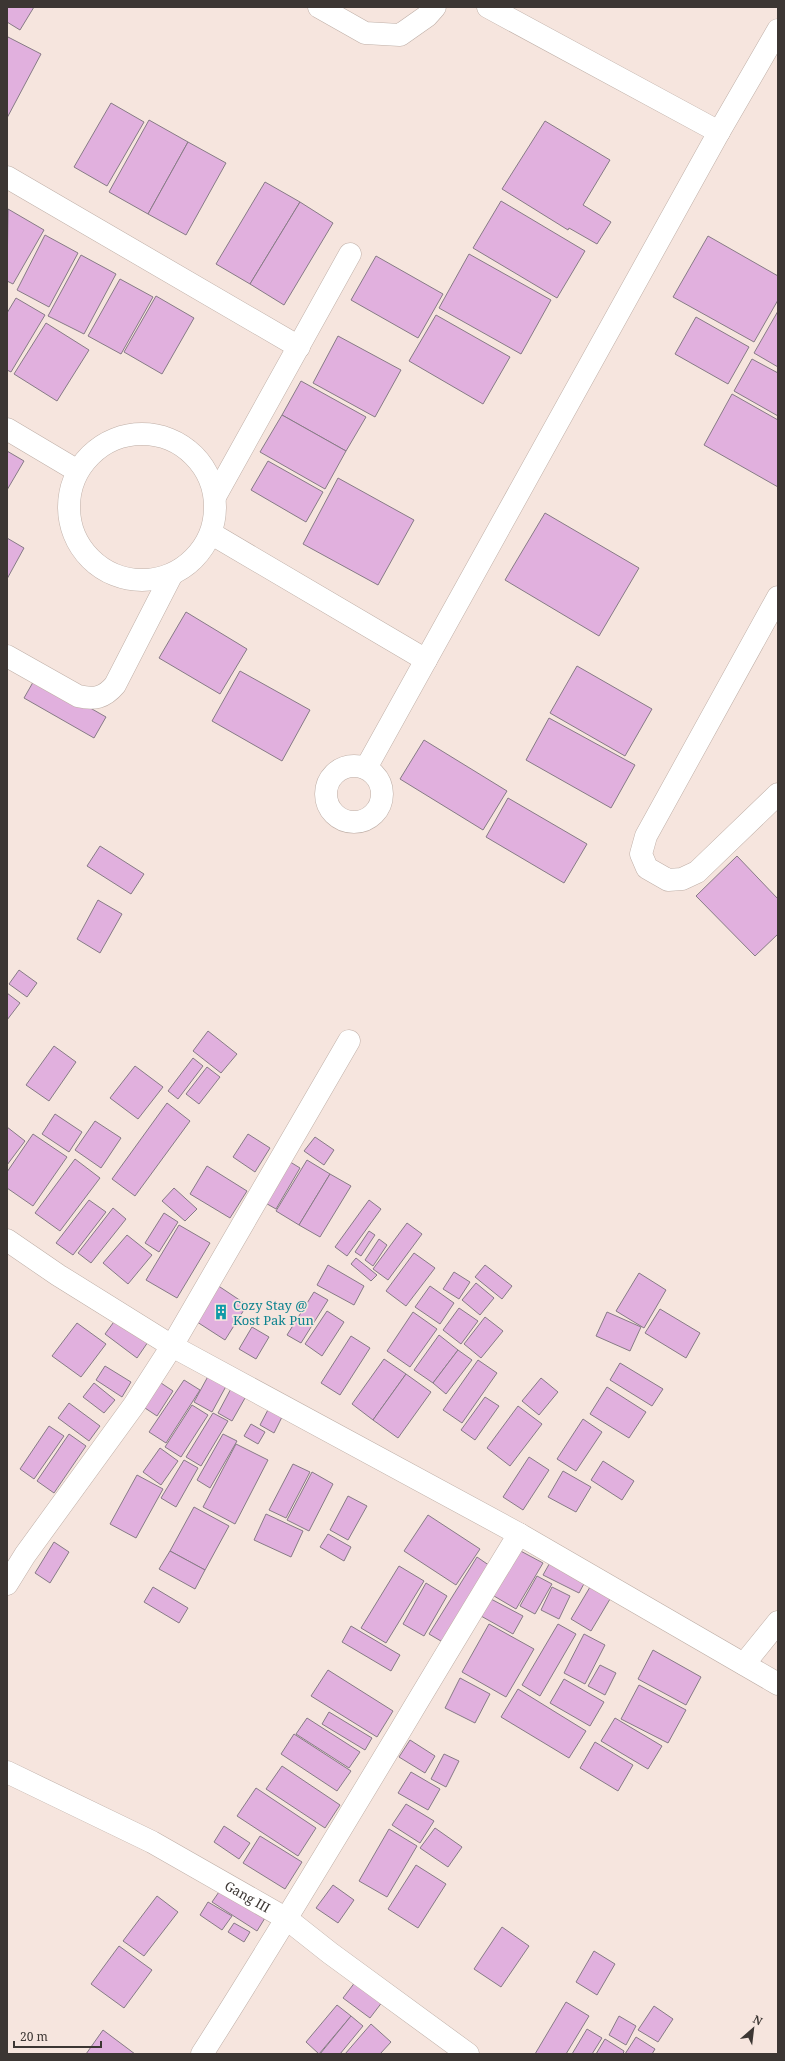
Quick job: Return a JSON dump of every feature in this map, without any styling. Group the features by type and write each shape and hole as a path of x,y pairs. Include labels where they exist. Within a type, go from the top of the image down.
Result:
{"street":[{"path":"319,7 366,33 400,34 427,16 435,7"},
{"path":"488,7 719,132"},
{"path":"366,768 719,132 778,30"},
{"path":"7,177 299,347"},
{"path":"7,656 78,696 90,699 103,697 115,685 171,576 195,559 212,534 216,495 350,254"},
{"path":"7,429 76,470"},
{"path":"171,576 134,581 100,568 76,541 67,506 76,470 97,448 124,434 155,434 184,445 189,450 205,467 216,495"},
{"path":"212,534 426,660"},
{"path":"778,597 646,836 641,854 647,868 668,880 682,879 697,872 778,794"},
{"path":"7,1584 25,1555 134,1405 172,1346 349,1041"},
{"path":"7,1240 172,1346 519,1534 778,1684"},
{"path":"202,2054 287,1919 357,1799 519,1534"},
{"path":"744,1664 778,1622"},
{"name":"Gang III","path":"7,1772 152,1842 287,1919 330,1953 468,2054"}],"building":[{"path":"7,7 34,7 20,30 7,22"},
{"path":"8,37 41,54 7,118 7,39"},
{"path":"111,103 144,122 107,186 74,167"},
{"path":"149,120 188,142 148,214 109,192"},
{"path":"545,121 610,160 583,205 611,222 597,244 569,228 568,230 502,189"},
{"path":"188,142 226,163 186,235 148,214"},
{"path":"265,182 300,202 250,284 216,264"},
{"path":"501,201 585,251 557,298 473,248"},
{"path":"300,202 333,223 284,305 250,284"},
{"path":"8,209 44,230 13,284 7,281"},
{"path":"45,235 78,253 49,307 17,290"},
{"path":"708,236 778,276 778,300 754,342 673,297"},
{"path":"469,254 551,300 521,354 439,308"},
{"path":"81,255 116,274 84,334 48,316"},
{"path":"376,256 443,294 418,338 351,300"},
{"path":"120,279 153,297 121,354 88,336"},
{"path":"156,296 194,318 162,374 124,352"},
{"path":"16,298 45,315 11,372 7,370 7,313"},
{"path":"778,311 778,367 754,353"},
{"path":"436,315 510,357 483,404 409,361"},
{"path":"696,317 749,347 728,384 675,354"},
{"path":"46,323 89,350 57,401 14,374"},
{"path":"338,336 401,370 375,417 313,383"},
{"path":"752,359 778,373 778,416 734,391"},
{"path":"301,381 366,417 346,451 282,415"},
{"path":"732,394 778,420 778,487 704,445"},
{"path":"282,415 346,451 325,489 260,452"},
{"path":"7,451 24,461 7,490"},
{"path":"268,461 323,492 306,522 251,490"},
{"path":"338,478 414,520 378,585 303,544"},
{"path":"545,513 639,568 599,636 505,580"},
{"path":"7,538 24,548 7,579"},
{"path":"186,612 247,649 220,694 159,658"},
{"path":"577,666 652,709 625,756 550,713"},
{"path":"240,671 310,710 282,761 212,721"},
{"path":"36,677 106,717 94,738 24,698"},
{"path":"549,718 635,765 611,808 526,760"},
{"path":"424,740 507,791 483,830 400,779"},
{"path":"508,798 587,844 564,883 486,837"},
{"path":"100,846 144,874 131,894 87,866"},
{"path":"737,856 778,899 778,934 755,956 696,896"},
{"path":"98,900 122,914 100,953 77,939"},
{"path":"19,970 37,983 27,997 9,984"},
{"path":"7,993 20,1003 7,1020"},
{"path":"208,1031 237,1054 221,1073 193,1051"},
{"path":"54,1046 76,1062 49,1101 26,1085"},
{"path":"193,1058 203,1066 178,1099 168,1091"},
{"path":"135,1066 163,1087 138,1119 110,1098"},
{"path":"207,1067 220,1077 199,1104 186,1094"},
{"path":"167,1103 190,1121 135,1196 112,1179"},
{"path":"55,1114 82,1132 69,1152 42,1134"},
{"path":"95,1121 121,1138 101,1168 75,1150"},
{"path":"7,1127 25,1141 7,1165"},
{"path":"33,1134 67,1157 33,1206 7,1188 7,1172"},
{"path":"248,1134 270,1148 255,1172 233,1157"},
{"path":"315,1137 334,1150 324,1165 304,1151"},
{"path":"75,1159 100,1178 60,1231 35,1213"},
{"path":"287,1160 300,1168 276,1209 262,1201"},
{"path":"307,1160 330,1174 299,1225 276,1211"},
{"path":"207,1166 247,1191 230,1218 190,1194"},
{"path":"330,1174 351,1186 320,1237 299,1225"},
{"path":"174,1188 197,1209 185,1221 162,1201"},
{"path":"89,1200 106,1212 73,1255 56,1243"},
{"path":"369,1200 381,1209 347,1256 335,1247"},
{"path":"113,1208 126,1219 91,1263 78,1253"},
{"path":"164,1213 178,1222 159,1252 145,1243"},
{"path":"407,1223 422,1234 388,1280 373,1269"},
{"path":"179,1225 210,1243 177,1298 146,1280"},
{"path":"369,1231 375,1235 361,1256 355,1252"},
{"path":"127,1235 152,1255 128,1284 103,1263"},
{"path":"379,1239 387,1245 373,1266 365,1260"},
{"path":"414,1253 435,1268 406,1306 386,1291"},
{"path":"356,1258 377,1275 371,1281 351,1264"},
{"path":"328,1265 364,1286 354,1305 317,1285"},
{"path":"485,1265 512,1286 502,1299 475,1277"},
{"path":"454,1272 470,1282 459,1299 443,1289"},
{"path":"639,1273 666,1290 644,1328 616,1311"},
{"path":"476,1283 494,1298 480,1315 462,1300"},
{"name":"Cozy Stay @ Kost Pak Pun","path":"217,1285 247,1305 225,1340 194,1320"},
{"path":"430,1286 454,1303 440,1324 415,1307"},
{"path":"314,1292 328,1300 301,1343 287,1335"},
{"path":"459,1308 478,1321 461,1344 443,1330"},
{"path":"660,1309 700,1333 686,1358 645,1333"},
{"path":"327,1311 344,1322 322,1356 305,1344"},
{"path":"413,1312 437,1329 410,1367 387,1351"},
{"path":"607,1312 641,1327 630,1351 596,1336"},
{"path":"485,1317 503,1331 481,1358 464,1344"},
{"path":"116,1319 148,1342 137,1358 105,1334"},
{"path":"77,1323 106,1344 81,1377 52,1356"},
{"path":"252,1327 269,1337 256,1359 239,1349"},
{"path":"439,1335 458,1350 433,1383 414,1370"},
{"path":"351,1336 370,1348 340,1395 321,1383"},
{"path":"458,1350 472,1360 446,1394 433,1383"},
{"path":"384,1359 406,1374 373,1420 352,1404"},
{"path":"478,1360 497,1373 462,1423 443,1410"},
{"path":"620,1363 663,1389 652,1406 610,1380"},
{"path":"105,1366 131,1382 122,1397 96,1380"},
{"path":"212,1369 230,1379 212,1412 194,1402"},
{"path":"406,1374 431,1392 398,1438 373,1420"},
{"path":"541,1378 558,1392 539,1415 522,1401"},
{"path":"184,1380 200,1390 166,1443 149,1432"},
{"path":"158,1381 173,1391 157,1416 142,1406"},
{"path":"94,1383 115,1400 104,1413 83,1397"},
{"path":"234,1383 249,1391 232,1421 218,1413"},
{"path":"607,1387 646,1412 629,1438 590,1414"},
{"path":"485,1397 499,1406 475,1440 461,1430"},
{"path":"69,1403 100,1426 89,1441 58,1418"},
{"path":"271,1404 285,1411 274,1433 260,1425"},
{"path":"192,1405 208,1415 181,1457 165,1447"},
{"path":"518,1406 542,1424 510,1466 487,1448"},
{"path":"213,1413 228,1421 201,1466 186,1457"},
{"path":"583,1419 602,1432 576,1471 557,1459"},
{"path":"251,1424 265,1432 258,1444 244,1436"},
{"path":"49,1426 64,1436 34,1479 20,1469"},
{"path":"69,1434 86,1446 54,1493 37,1481"},
{"path":"223,1434 237,1441 210,1488 197,1480"},
{"path":"236,1444 268,1460 235,1524 203,1507"},
{"path":"160,1448 178,1461 161,1485 143,1472"},
{"path":"529,1457 549,1470 523,1510 503,1497"},
{"path":"184,1460 198,1468 176,1507 161,1498"},
{"path":"603,1461 634,1481 622,1500 591,1480"},
{"path":"293,1464 310,1472 286,1518 269,1510"},
{"path":"563,1471 591,1487 576,1512 548,1497"},
{"path":"312,1472 333,1484 309,1531 287,1520"},
{"path":"137,1475 163,1489 136,1538 110,1524"},
{"path":"348,1496 367,1506 348,1540 330,1530"},
{"path":"194,1507 229,1526 205,1570 170,1551"},
{"path":"266,1514 303,1531 291,1557 254,1540"},
{"path":"428,1515 480,1549 456,1585 404,1551"},
{"path":"328,1534 351,1547 344,1561 320,1547"},
{"path":"54,1542 69,1552 50,1583 35,1573"},
{"path":"515,1548 543,1563 516,1609 489,1593"},
{"path":"170,1551 205,1570 195,1589 159,1569"},
{"path":"477,1557 493,1568 446,1644 429,1634"},
{"path":"552,1559 587,1578 579,1593 543,1575"},
{"path":"399,1566 424,1581 386,1643 361,1628"},
{"path":"537,1576 552,1584 535,1614 520,1606"},
{"path":"593,1582 613,1594 591,1631 571,1619"},
{"path":"426,1583 447,1596 424,1636 403,1624"},
{"path":"153,1587 188,1608 179,1623 144,1602"},
{"path":"552,1587 570,1596 559,1619 541,1610"},
{"path":"491,1599 523,1616 513,1634 481,1616"},
{"path":"489,1624 534,1649 506,1697 462,1672"},
{"path":"558,1624 576,1634 540,1696 522,1685"},
{"path":"351,1626 400,1655 391,1671 342,1642"},
{"path":"584,1634 605,1645 585,1684 564,1673"},
{"path":"653,1650 701,1677 686,1705 638,1679"},
{"path":"600,1665 616,1673 605,1695 588,1686"},
{"path":"328,1670 393,1711 377,1737 311,1696"},
{"path":"460,1678 490,1694 475,1723 445,1708"},
{"path":"564,1679 604,1702 590,1726 550,1703"},
{"path":"639,1685 686,1710 668,1743 621,1719"},
{"path":"518,1689 586,1731 569,1758 501,1717"},
{"path":"329,1712 372,1738 365,1750 322,1724"},
{"path":"307,1718 360,1752 349,1768 296,1734"},
{"path":"615,1718 662,1746 648,1769 601,1741"},
{"path":"294,1734 351,1771 337,1791 281,1754"},
{"path":"410,1740 435,1756 425,1773 399,1757"},
{"path":"595,1742 633,1765 618,1791 580,1768"},
{"path":"444,1754 459,1761 446,1787 431,1779"},
{"path":"282,1766 340,1805 325,1828 266,1789"},
{"path":"411,1772 440,1789 428,1810 398,1793"},
{"path":"256,1788 316,1828 298,1856 237,1816"},
{"path":"406,1804 434,1821 420,1843 392,1825"},
{"path":"224,1826 250,1843 239,1859 214,1842"},
{"path":"435,1828 462,1847 448,1867 420,1848"},
{"path":"389,1829 417,1846 387,1897 359,1881"},
{"path":"260,1836 302,1862 285,1889 243,1863"},
{"path":"416,1865 446,1884 418,1928 388,1909"},
{"path":"333,1885 354,1900 338,1923 316,1908"},
{"path":"221,1889 265,1918 257,1931 212,1902"},
{"path":"157,1896 178,1912 144,1956 123,1941"},
{"path":"208,1902 232,1916 222,1930 200,1915"},
{"path":"234,1923 250,1932 244,1942 228,1932"},
{"path":"502,1927 529,1946 501,1987 474,1969"},
{"path":"119,1946 152,1970 124,2008 91,1984"},
{"path":"594,1951 615,1964 597,1995 576,1982"},
{"path":"359,1977 386,1997 370,2018 343,1998"},
{"path":"566,2002 589,2016 566,2054 535,2054"},
{"path":"337,2005 351,2016 319,2054 306,2042"},
{"path":"654,2006 673,2019 658,2042 638,2030"},
{"path":"351,2016 363,2026 340,2054 320,2054"},
{"path":"619,2016 636,2026 626,2045 609,2035"},
{"path":"371,2024 391,2042 380,2054 345,2054"},
{"path":"587,2029 602,2038 592,2054 572,2054"},
{"path":"103,2030 135,2054 86,2054"},
{"path":"636,2037 655,2049 652,2054 625,2054"},
{"path":"605,2039 624,2051 623,2054 596,2054"}],"place":[{"name":"Cozy Stay @ Kost Pak Pun","path":"221,1312"}]}
